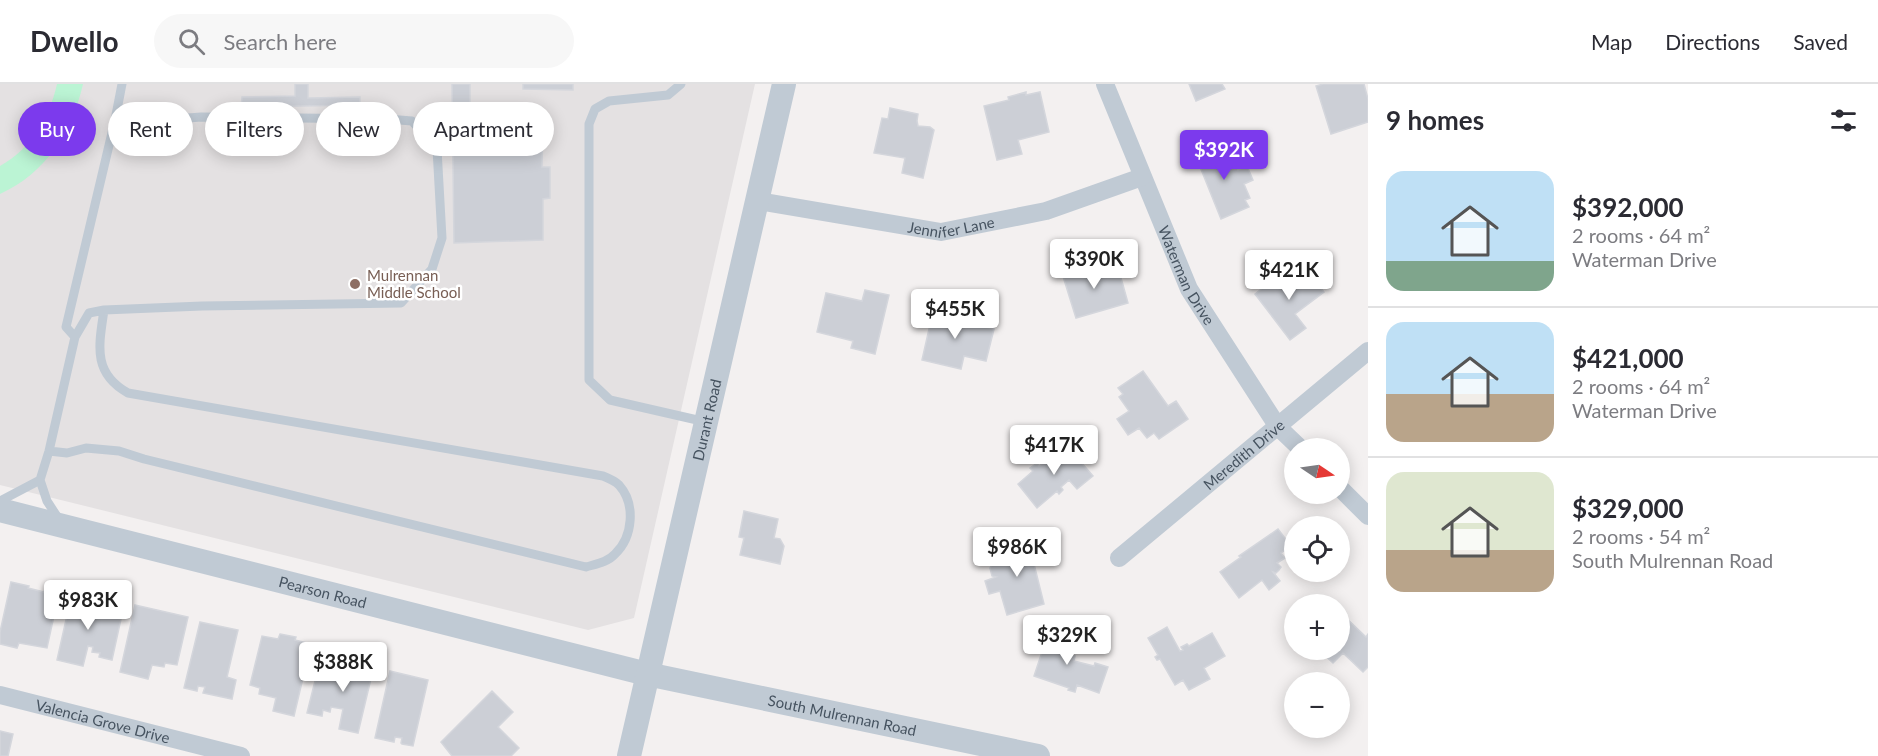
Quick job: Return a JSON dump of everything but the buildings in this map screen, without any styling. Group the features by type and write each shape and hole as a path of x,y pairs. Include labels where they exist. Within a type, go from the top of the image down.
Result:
{"street":[{"name":"Durant Road","path":"629,756 784,84"},
{"name":"Waterman Drive","path":"1105,84 1189,289 1278,427 1290,438"},
{"name":"Jennifer Lane","path":"758,201 941,232 1046,211 1142,177"},
{"name":"Meredith Drive","path":"1119,558 1368,351"},
{"path":"1350,498 1368,516"},
{"name":"Pearson Road","path":"0,510 647,674"},
{"name":"South Mulrennan Road","path":"647,674 1038,756"},
{"name":"Valencia Grove Drive","path":"0,695 172,748 241,756"}],"lane":[{"path":"118,102 122,84"},
{"path":"681,84 668,95 609,101 595,109 589,124 590,380 610,400 706,422"},
{"path":"62,524 47,501 40,480 49,451 75,337 89,313 104,310 202,306 401,303 432,269 442,238 437,148 412,121 381,118 193,118"},
{"path":"75,337 66,327 108,150"},
{"path":"49,451 67,453 86,448 119,451 586,567 603,562 615,555 624,543 630,520 629,501 619,484 603,476 128,393 108,378 101,365 99,344 104,310"},
{"path":"0,501 40,480"}],"shaded area":[{"name":"Mulrennan Middle School","path":"0,84 755,84 634,618 588,630 0,485"}],"green space":[{"path":"57,84 83,84 78,102 52,102"},
{"path":"18,153 18,156 50,156 31,175 0,194 0,166"}],"place":[{"name":"Mulrennan Middle School","path":"355,284"}]}
